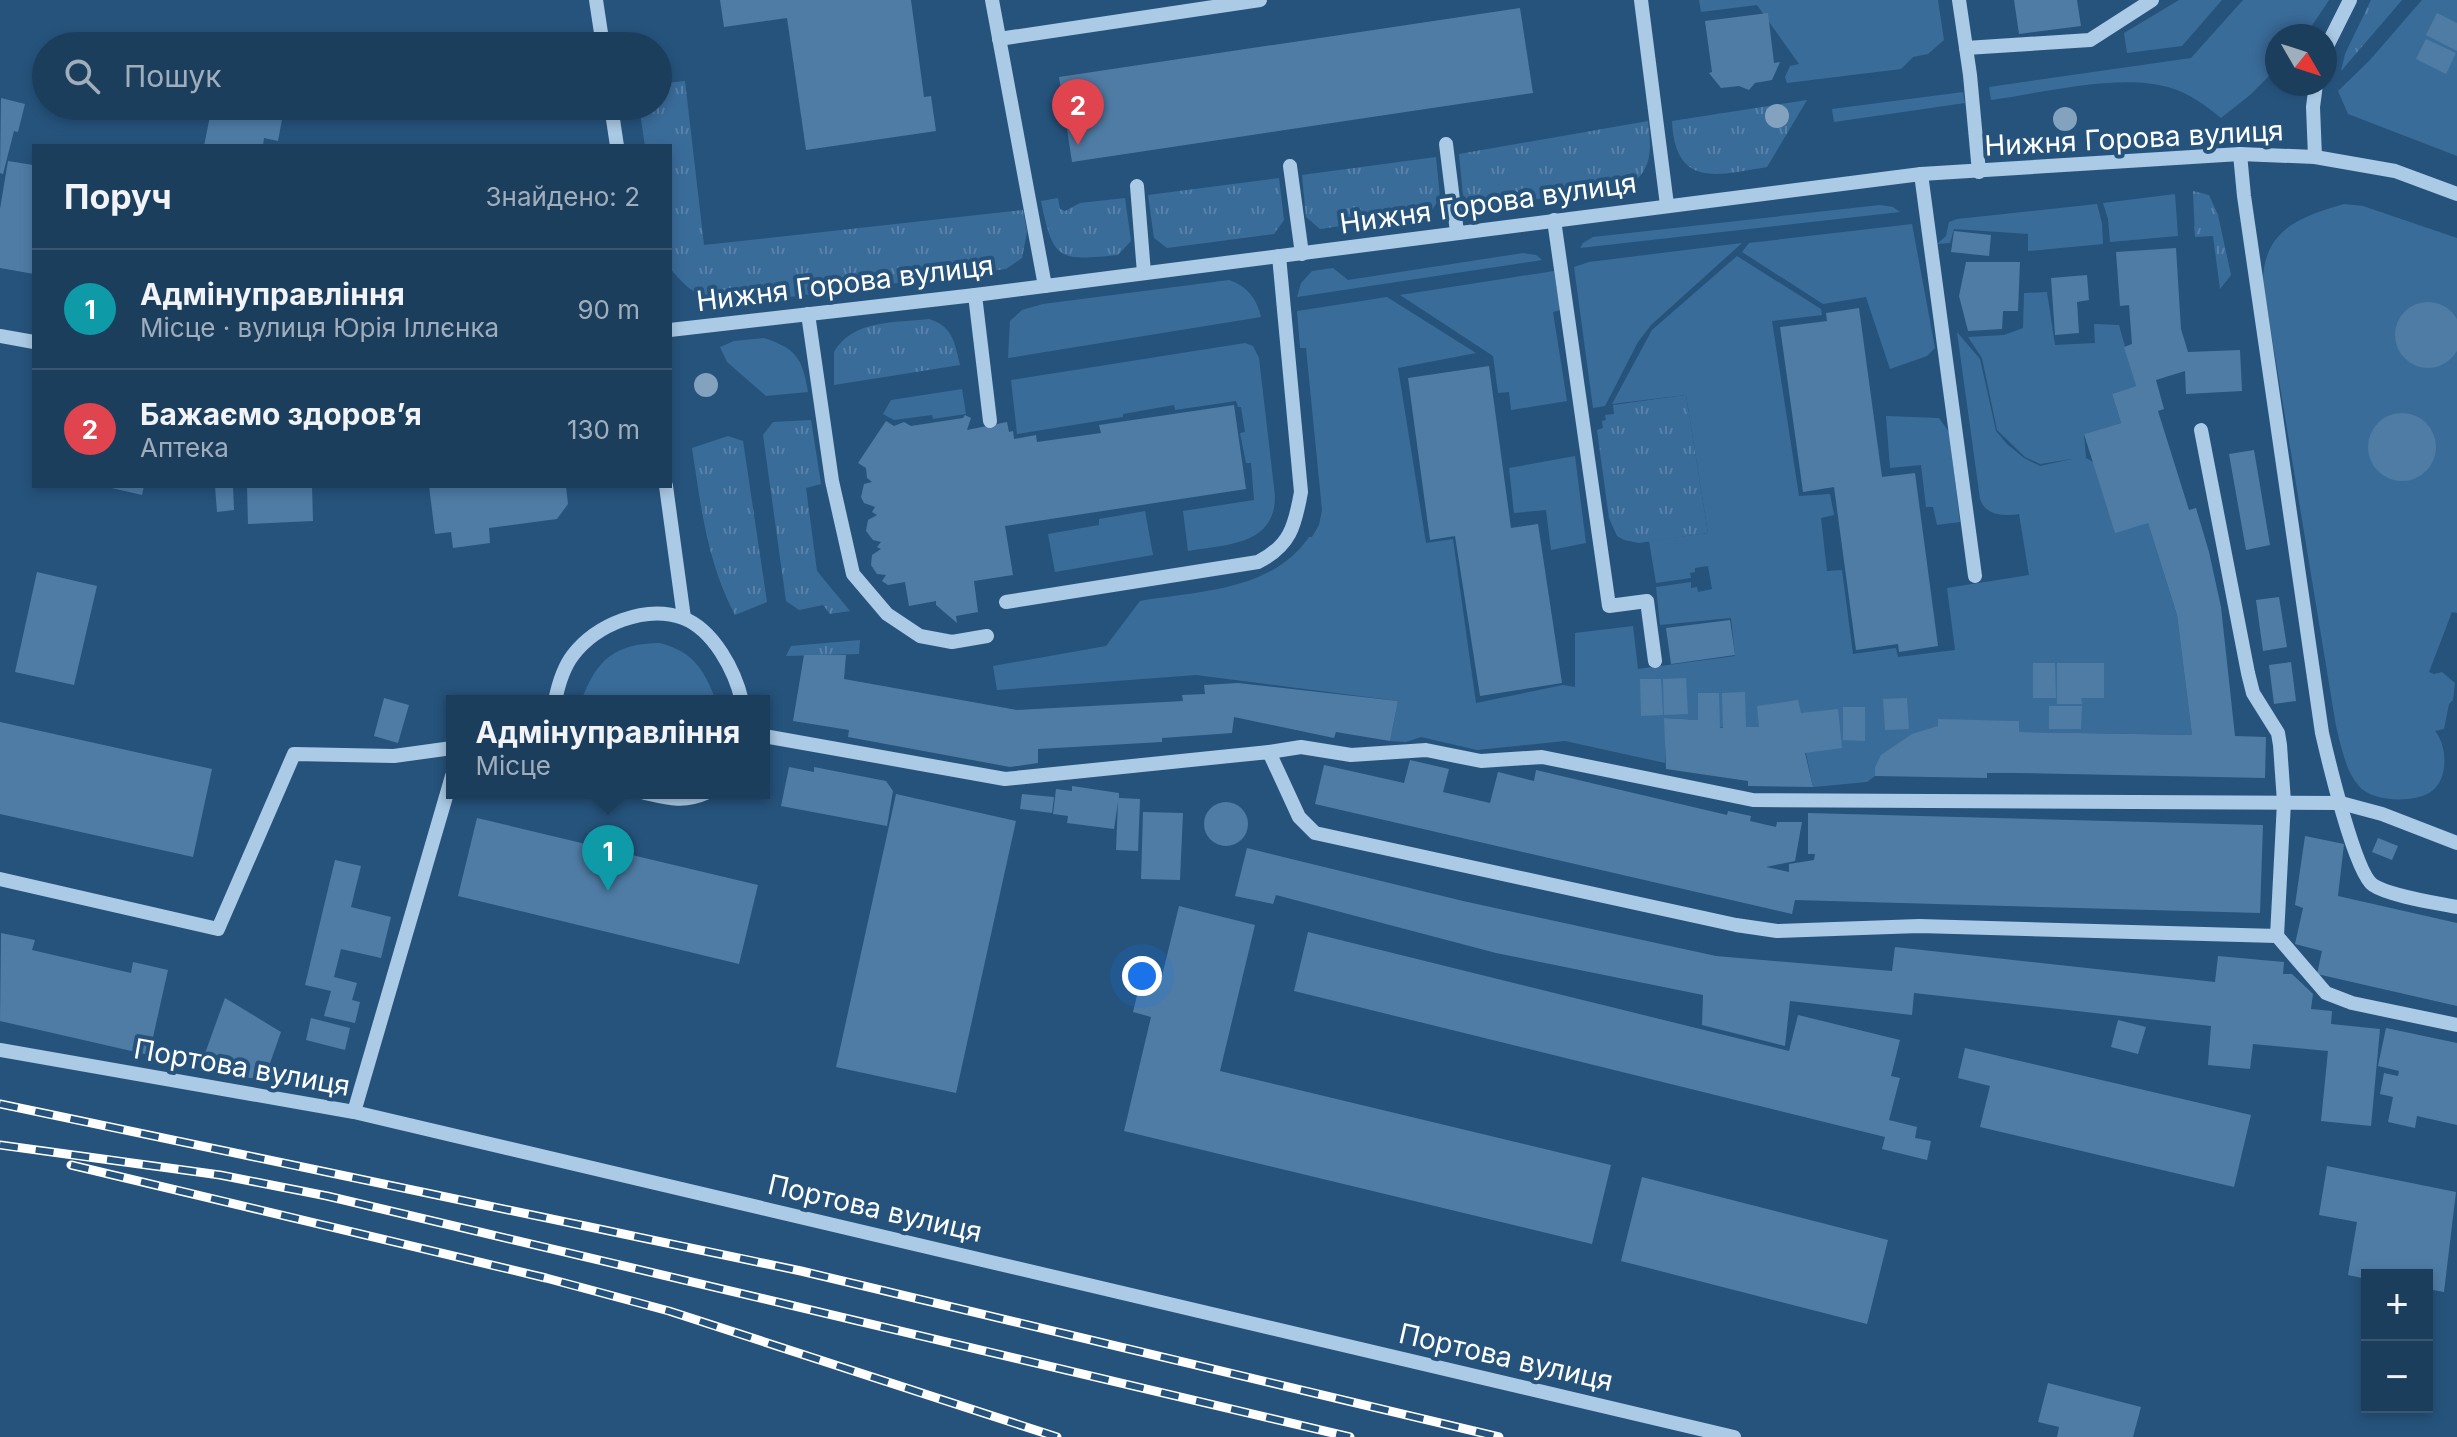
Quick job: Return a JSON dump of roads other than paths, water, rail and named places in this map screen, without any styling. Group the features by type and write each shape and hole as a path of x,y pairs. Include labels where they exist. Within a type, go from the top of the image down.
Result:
{"street":[{"path":"596,0 601,32"},
{"path":"992,0 1045,286"},
{"path":"999,39 1260,0"},
{"path":"1641,0 1667,205"},
{"path":"1959,0 1979,172"},
{"path":"1966,48 2090,40 2152,0"},
{"path":"2337,26 2350,0"},
{"name":"Нижня Горова вулиця","path":"2314,96 2315,157"},
{"path":"613,120 617,144"},
{"path":"1446,144 1457,232"},
{"path":"2240,154 2322,733 2341,803 2362,869 2372,885 2457,907"},
{"name":"Нижня Горова вулиця","path":"672,330 975,295 1921,174 2240,154 2315,157 2395,171 2457,194"},
{"path":"1290,166 1302,254"},
{"path":"1921,174 1975,576"},
{"path":"1137,186 1144,273"},
{"path":"1554,220 1609,606 1647,601 1655,661"},
{"path":"1006,602 1258,562 1275,554 1288,540 1301,492 1279,256"},
{"path":"975,295 990,421"},
{"path":"808,314 832,481 853,574 887,614 920,636 952,642 987,636"},
{"path":"0,336 32,342"},
{"path":"2201,430 2253,693 2278,733 2284,802 2277,936 2326,993 2352,1003 2457,1025"},
{"path":"666,488 684,618"},
{"path":"556,695 571,657 593,635 620,621 650,613 684,618 708,636 726,662 740,695"},
{"path":"770,737 1005,779 1301,747 1351,755 1426,750 1481,761 1542,757 1753,800 2341,803 2382,814 2457,843"},
{"path":"0,879 218,929 294,754 394,756 446,749"},
{"path":"1269,752 1299,817 1315,833 1736,925 1777,931 1919,926 2277,936"},
{"path":"354,1112 446,797"},
{"name":"Портова вулиця","path":"0,1050 354,1112 1734,1437"}],"railway":[{"path":"0,1104 801,1271 1499,1437"},
{"path":"0,1145 220,1175 327,1196 1350,1437"},
{"path":"71,1165 546,1278 669,1311 1057,1437"}],"place":[{"name":"Бажаємо здоровʼя","path":"1078,145"},
{"name":"Адмінуправління","path":"608,891"}]}
